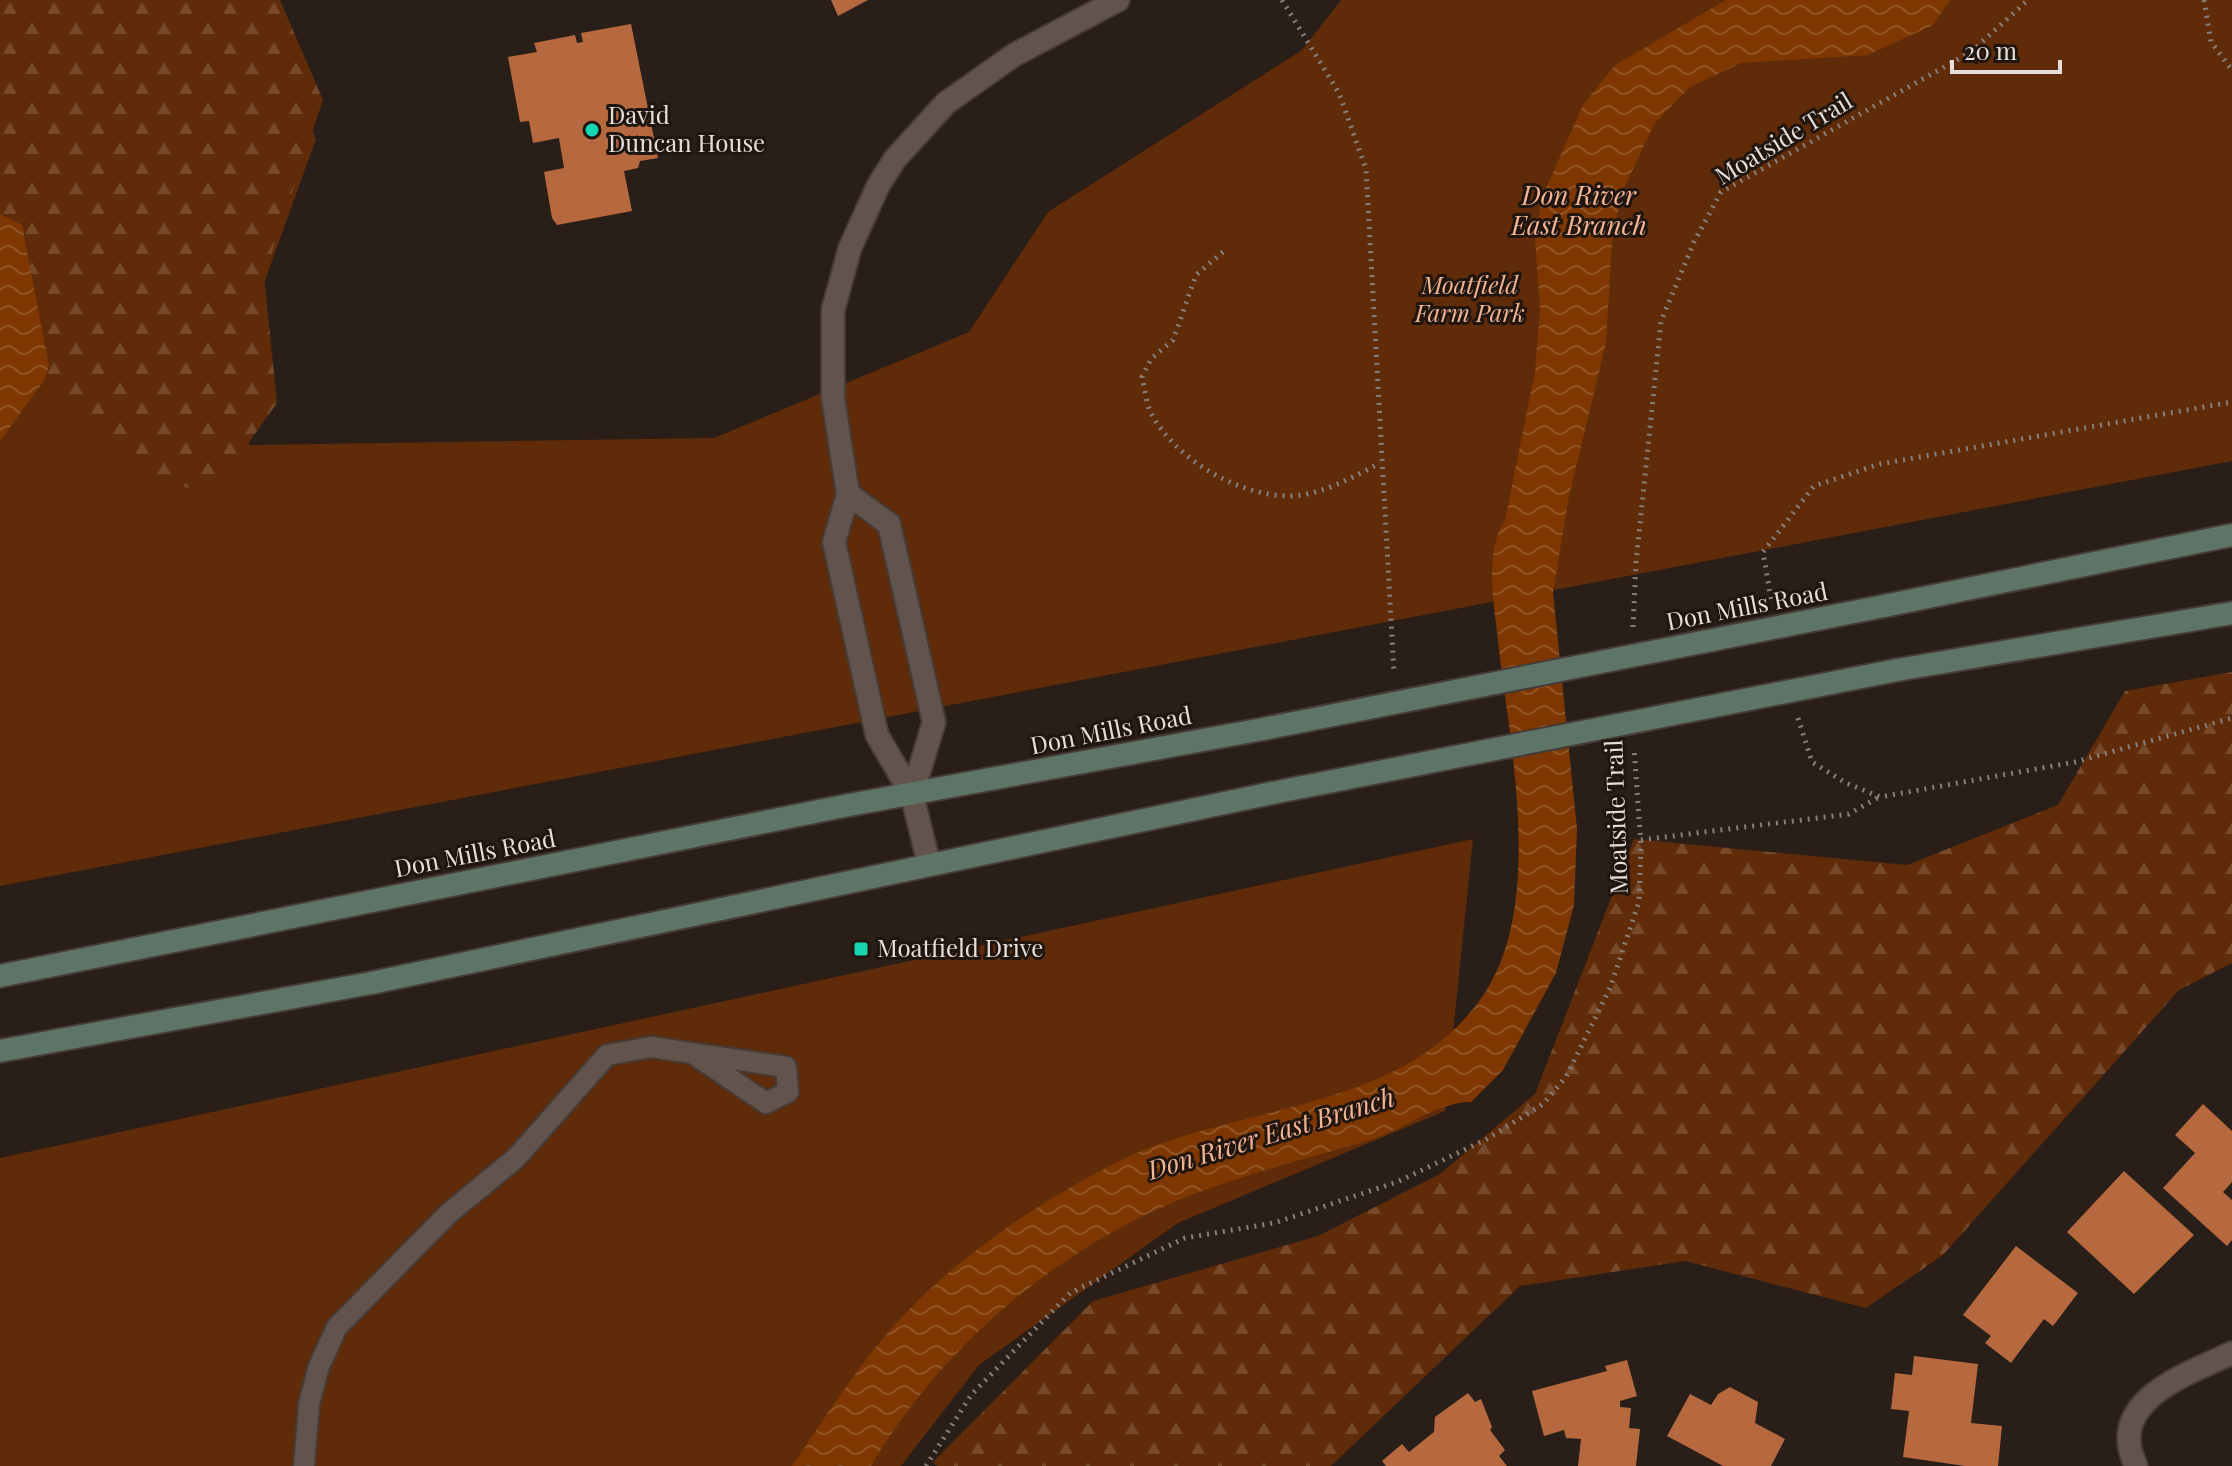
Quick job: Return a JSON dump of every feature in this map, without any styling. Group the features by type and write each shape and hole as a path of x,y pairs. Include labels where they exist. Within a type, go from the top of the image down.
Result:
{"main road":[{"name":"Don Mills Road","path":"0,976 912,795 1263,729 2232,535"},
{"path":"0,1051 371,983 1272,793 1897,670 2232,613"}],"street":[{"path":"929,864 912,795 877,735 834,542 848,494 833,398 833,310 850,248 878,186 895,159 946,103 1014,55 1118,0"},
{"path":"848,494 889,524 934,722 912,795"},
{"path":"2136,1466 2129,1453 2128,1425 2141,1404 2194,1370 2232,1353"}],"lane":[{"path":"304,1466 309,1404 319,1366 337,1327 366,1296 448,1214 516,1158 607,1055 651,1047 692,1053"}],"path":[{"path":"1282,0 1339,93 1366,169 1380,463 1395,678"},
{"name":"Moatside Trail","path":"1632,640 1636,563 1661,321 1694,242 1721,192 1971,52 2028,0"},
{"path":"2204,0 2211,42 2232,70"},
{"path":"1223,252 1196,275 1173,340 1151,359 1142,377 1151,413 1188,457 1239,488 1290,496 1340,484 1380,463"},
{"name":"Moatside Trail","path":"926,1466 971,1395 1070,1293 1185,1238 1274,1223 1397,1182 1487,1139 1543,1104 1566,1077 1610,988 1639,902 1641,840 1632,732"},
{"path":"1641,840 1849,814 1880,797"}],"green space":[{"name":"Moatfield Farm Park","path":"0,0 252,0 316,139 250,322 249,445 714,438 969,332 1048,212 1302,50 1341,0 2232,0 2232,461 0,886"},
{"path":"0,0 280,0 323,100 264,276 277,403 213,492 143,480 43,382 49,366 22,226 0,214"},
{"path":"2232,672 2232,963 2179,990 1943,1255 1866,1308 1685,1261 1520,1286 1331,1466 937,1466 933,1462 1093,1301 1318,1236 1440,1174 1535,1094 1634,839 1907,865 2058,805 2125,691"},
{"path":"1473,839 1445,1111 1178,1223 979,1365 901,1466 0,1466 0,1158"}],"water":[{"name":"Don River East Branch","path":"1726,0 1950,0 1933,25 1868,55 1741,63 1690,87 1654,124 1621,195 1612,242 1606,343 1569,496 1553,592 1577,829 1574,905 1556,973 1503,1070 1471,1102 1433,1111 1370,1140 1216,1186 1129,1223 1052,1270 983,1327 922,1393 871,1466 792,1466 889,1331 953,1269 1006,1228 1090,1176 1165,1142 1314,1101 1362,1085 1408,1064 1448,1035 1482,997 1502,959 1513,915 1518,868 1514,770 1492,575 1495,546 1505,520 1535,372 1540,309 1535,239 1542,197 1583,105 1615,65"},
{"path":"0,214 22,225 49,366 43,382 0,441"}],"building":[{"path":"831,0 868,0 838,16"},
{"name":"David Duncan House","path":"631,24 658,158 640,161 638,168 624,171 632,211 557,225 552,218 544,172 564,168 559,138 533,143 529,121 520,122 508,57 537,52 534,43 575,35 577,43 583,42 581,33"},
{"path":"2203,1104 2232,1131 2232,1182 2223,1192 2232,1200 2232,1240 2227,1246 2163,1188 2195,1153 2175,1135"},
{"path":"2124,1171 2194,1235 2134,1294 2067,1232"},
{"path":"2016,1246 2078,1293 2053,1326 2044,1319 2011,1363 1985,1343 1991,1336 1963,1315"},
{"path":"1914,1356 1978,1364 1971,1423 2002,1426 1998,1466 1965,1466 1903,1457 1909,1411 1891,1409 1895,1373 1912,1375"},
{"path":"1627,1360 1637,1396 1620,1401 1620,1407 1631,1408 1629,1428 1640,1429 1636,1466 1578,1466 1581,1439 1566,1438 1564,1430 1544,1436 1532,1391 1607,1371 1605,1366"},
{"path":"1730,1387 1758,1402 1755,1423 1785,1439 1771,1466 1723,1466 1667,1436 1690,1394 1711,1405 1718,1394"},
{"path":"1468,1393 1475,1402 1481,1399 1492,1427 1490,1430 1505,1450 1499,1456 1507,1466 1386,1466 1382,1461 1402,1444 1409,1452 1434,1432 1435,1417"}],"place":[{"name":"David Duncan House","path":"592,130"},
{"name":"Moatfield Drive","path":"861,949"}]}
